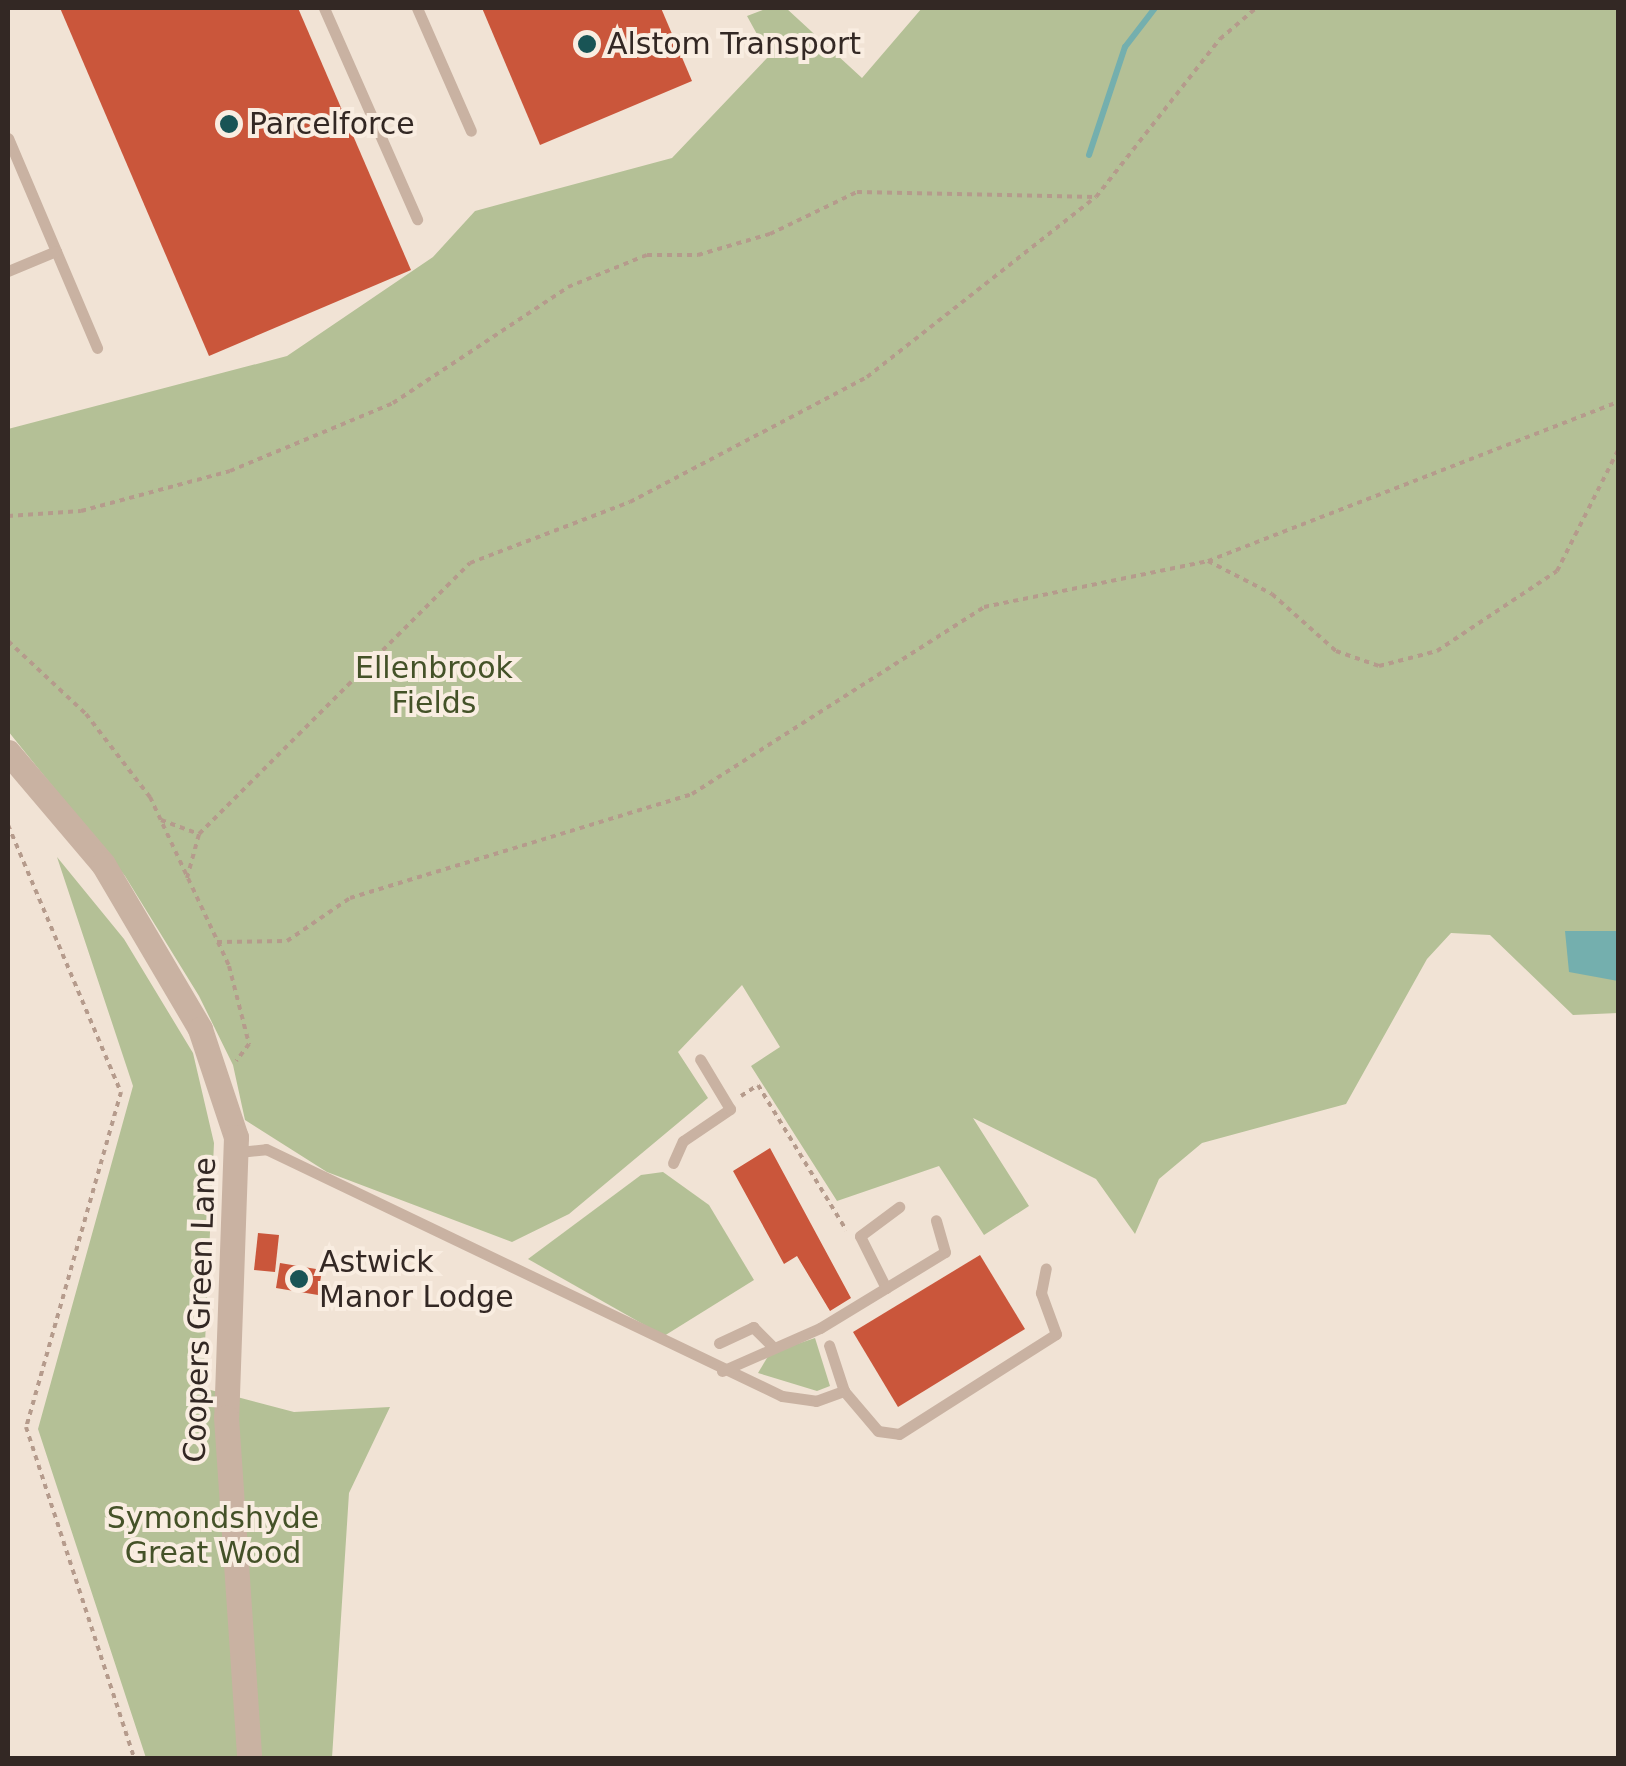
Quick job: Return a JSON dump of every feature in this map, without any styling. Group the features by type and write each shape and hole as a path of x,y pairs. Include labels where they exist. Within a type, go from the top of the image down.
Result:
{"street":[{"name":"Coopers Green Lane","path":"8,752 103,864 220,1074 238,1152 226,1417 248,1758"}],"lane":[{"path":"324,8 418,219"},
{"path":"418,8 471,132"},
{"path":"8,138 97,348"},
{"path":"8,271 56,251"},
{"path":"673,1164 682,1142 726,1115 729,1104 700,1058"},
{"path":"238,1152 266,1149 722,1371 782,1396 816,1401 844,1391"},
{"path":"886,1288 860,1236 899,1206"},
{"path":"722,1371 886,1288 949,1247 936,1220"},
{"path":"829,1345 844,1391 878,1431 899,1434 1056,1334 1042,1293 1046,1268"},
{"path":"719,1344 753,1326 772,1346"}],"path":[{"path":"187,878 199,834 470,563 630,502 867,376 1096,198 1220,39 1256,8"},
{"path":"8,516 81,511 230,471 313,429 393,403 568,287 648,255 698,255 770,234 857,192 1096,198"},
{"path":"217,942 286,941 350,898 692,794 984,607 1208,561 1618,402"},
{"path":"1208,561 1272,594 1336,651 1379,666 1436,652 1557,571 1618,450"},
{"path":"8,642 86,714 159,820 217,942 249,1044 220,1074"},
{"path":"159,820 199,834"},
{"path":"8,825 121,1092 26,1427 134,1758"},
{"path":"729,1104 758,1085 844,1229 860,1236"}],"green space":[{"name":"Ellenbrook Fields","path":"768,8 786,8 862,78 922,8 1618,8 1618,1013 1573,1015 1490,935 1451,933 1427,959 1346,1104 1202,1143 1159,1179 1135,1234 1096,1179 973,1118 1029,1206 984,1235 939,1166 837,1201 751,1066 780,1047 742,985 678,1052 708,1098 569,1214 512,1242 327,1172 245,1120 233,1065 199,996 125,876 8,731 8,429 287,356 433,257 475,211 672,158 769,56 747,16"},
{"name":"Symondshyde Great Wood","path":"57,857 124,939 193,1053 214,1143 203,1388 294,1412 390,1407 349,1493 332,1758 146,1758 38,1429 133,1086"},
{"path":"663,1172 709,1205 754,1280 664,1336 528,1259 641,1175"},
{"path":"815,1338 830,1386 817,1391 758,1373 770,1353"}],"water":[{"path":"1565,931 1618,931 1618,981 1569,972"}],"building":[{"name":"Parcelforce","path":"60,8 298,8 411,270 209,356"},
{"name":"Alstom Transport","path":"482,8 661,8 692,81 540,145"},
{"path":"770,1148 851,1298 830,1311 797,1256 784,1264 733,1171"},
{"path":"258,1233 279,1235 275,1272 254,1270"},
{"path":"980,1255 1025,1329 898,1407 853,1332"},
{"name":"Astwick Manor Lodge","path":"280,1263 322,1270 318,1295 276,1288"}],"waterway":[{"path":"1089,155 1125,47 1155,8"}],"place":[{"name":"Alstom Transport","path":"587,44"},
{"name":"Parcelforce","path":"229,124"},
{"name":"Astwick Manor Lodge","path":"299,1279"}]}
